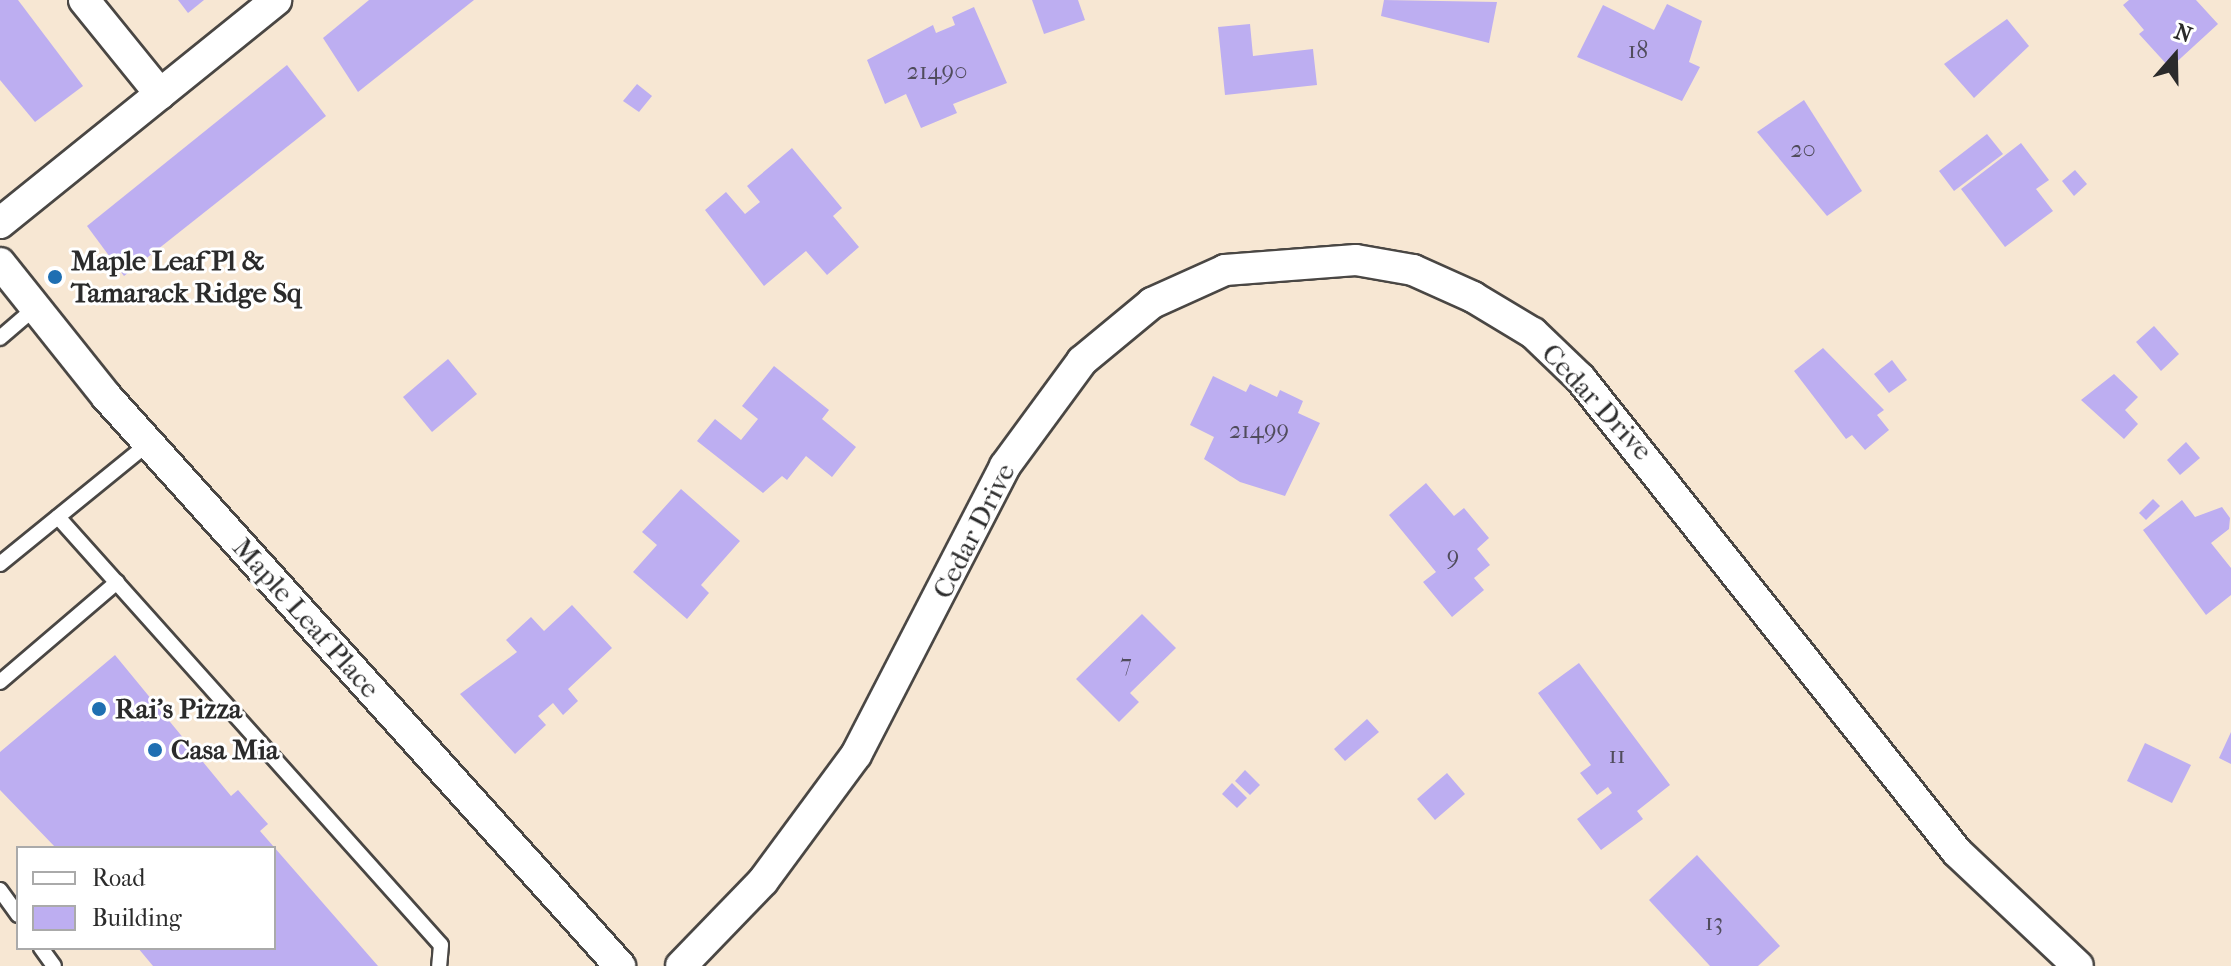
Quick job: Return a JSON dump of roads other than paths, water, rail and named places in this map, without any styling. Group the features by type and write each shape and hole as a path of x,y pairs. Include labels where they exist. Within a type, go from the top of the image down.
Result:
{"street":[{"path":"84,0 160,94"},
{"path":"0,223 276,0"},
{"name":"Cedar Drive","path":"681,966 763,881 856,755 1005,466 1082,361 1152,303 1188,284 1255,264 1343,260 1413,270 1473,297 1533,333 1580,378 1957,852 2078,966"},
{"name":"Maple Leaf Place","path":"0,263 149,443 620,966"}],"lane":[{"path":"0,338 36,307"},
{"path":"0,564 149,443"},
{"path":"58,517 441,945 439,966"},
{"path":"0,682 117,582"},
{"path":"0,890 16,912"}],"place":[{"name":"Maple Leaf Pl & Tamarack Ridge Sq","path":"55,277"},
{"name":"Rai's Pizza","path":"99,709"},
{"name":"Casa Mia","path":"155,750"}]}
